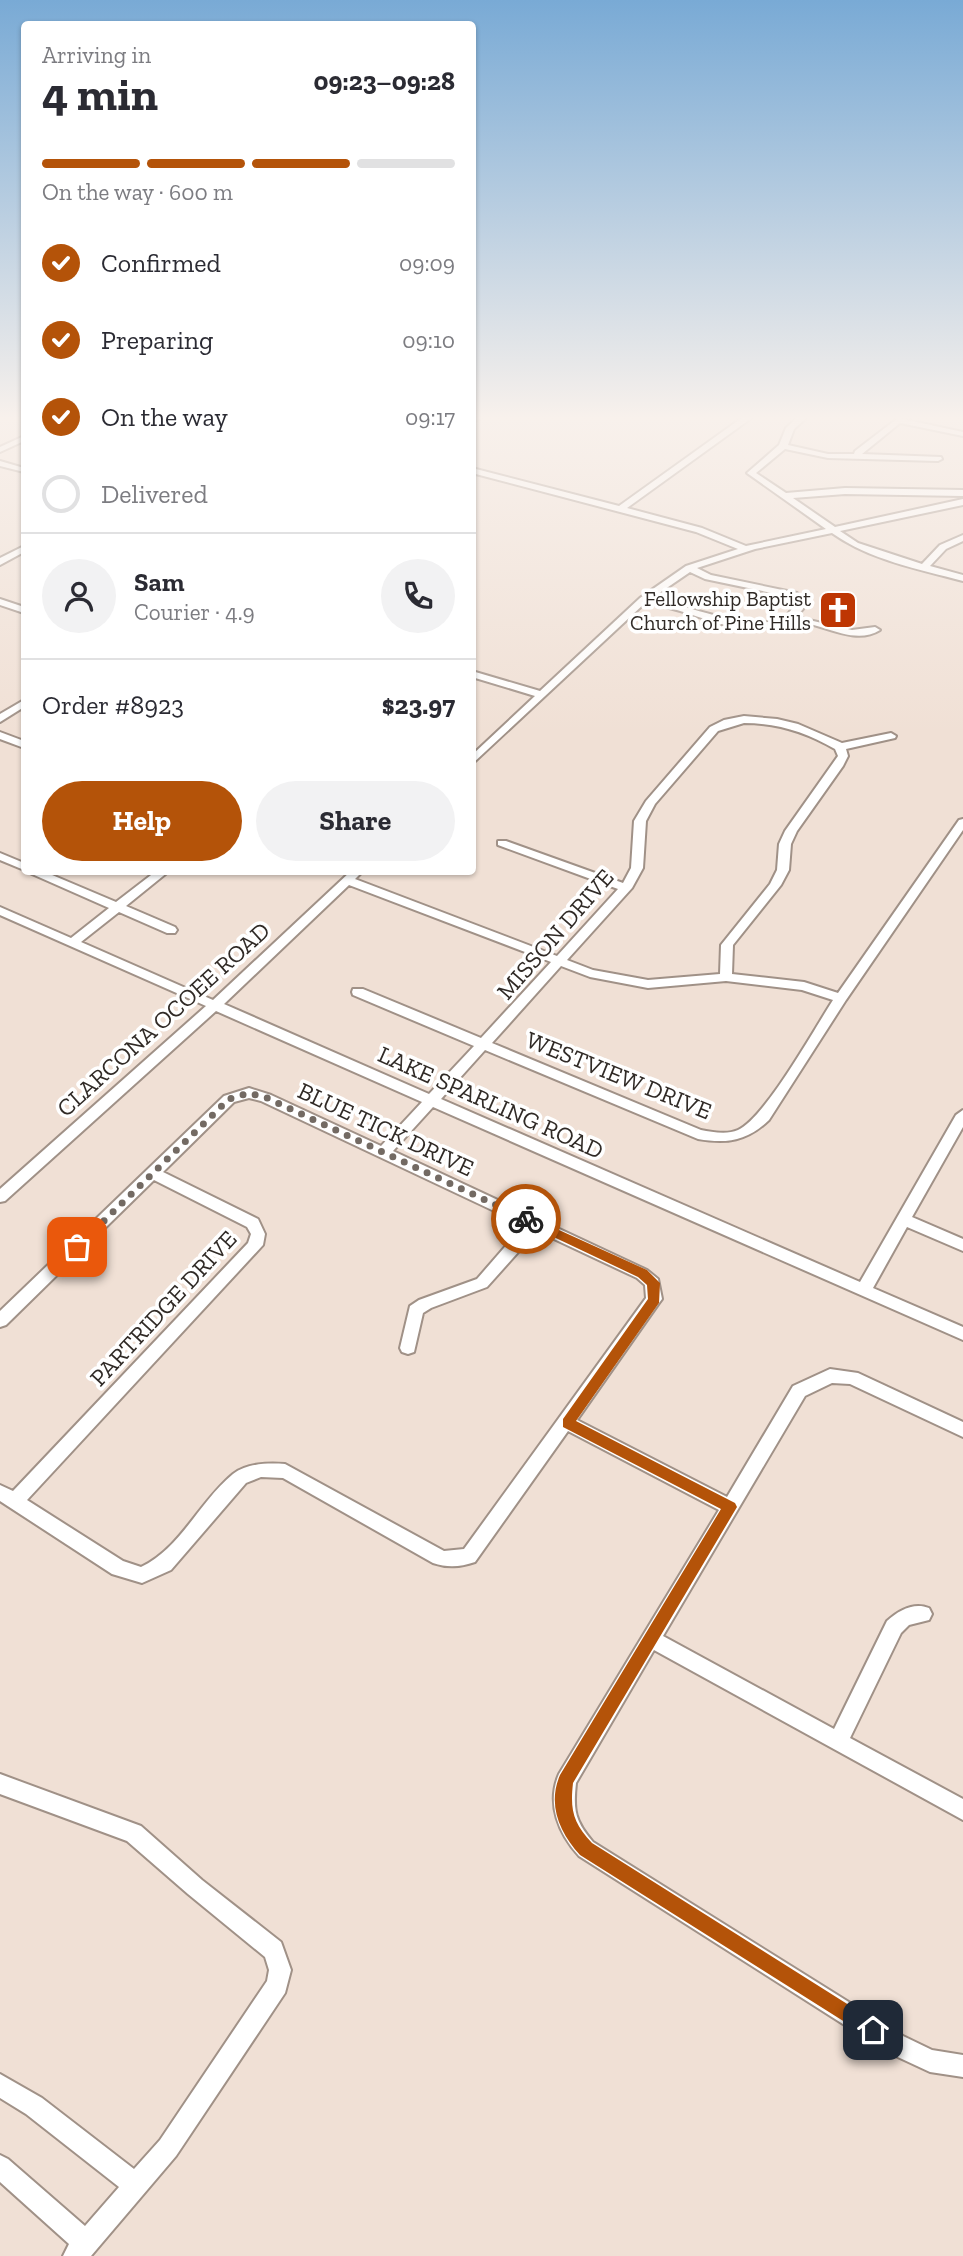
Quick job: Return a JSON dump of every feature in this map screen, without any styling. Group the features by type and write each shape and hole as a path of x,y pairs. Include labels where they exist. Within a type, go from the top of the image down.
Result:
{"street":[{"path":"670,522 699,530 745,549"},
{"path":"822,522 871,552 963,578"},
{"path":"476,757 643,600 689,568 745,549 868,522"},
{"path":"924,567 943,547 963,538"},
{"path":"0,547 21,552"},
{"path":"0,562 21,552"},
{"path":"643,600 740,626 774,627 790,618 798,609 799,601 794,595 708,577 689,568"},
{"path":"0,602 21,609"},
{"path":"790,618 852,633 874,630"},
{"path":"476,675 541,695"},
{"path":"0,719 21,705"},
{"name":"MISSON DRIVE","path":"384,1152 626,888 636,868 640,821 650,803 713,729 727,720 746,718 767,721 823,737 840,747"},
{"path":"0,735 21,744"},
{"path":"726,977 727,945 775,886 783,870 785,844 791,831 838,766 843,756 840,747 891,737"},
{"name":"WESTVIEW DRIVE","path":"358,992 698,1135 726,1140 749,1132 764,1116 841,998 963,822"},
{"path":"502,843 626,888"},
{"path":"0,856 21,866"},
{"path":"43,875 171,930"},
{"path":"72,943 158,875"},
{"path":"351,876 559,963 590,973 648,984 726,977 804,986 841,998"},
{"name":"CLARCONA OCOEE ROAD","path":"0,1197 215,1006 351,876"},
{"name":"LAKE SPARLING ROAD","path":"0,911 963,1334"},
{"name":"BLUE TICK DRIVE","path":"155,1174 229,1099 249,1093 267,1098 642,1274 653,1283 654,1299 568,1423"},
{"path":"863,1291 962,1118"},
{"path":"0,1321 155,1174"},
{"name":"PARTRIDGE DRIVE","path":"7,1497 255,1245 258,1234 253,1223 155,1174"},
{"path":"905,1220 963,1245"},
{"path":"408,1348 416,1310 425,1304 482,1283 535,1223"},
{"path":"963,1430 852,1378 830,1376 799,1391 566,1781 562,1808 570,1832 586,1849 895,2044 930,2061 963,2066"},
{"path":"7,1497 118,1568 142,1575 164,1564 240,1478 261,1470 285,1471 439,1557 460,1559 475,1551 568,1423 730,1507"},
{"path":"838,1742 894,1628 904,1617 923,1614"},
{"path":"651,1639 963,1810"},
{"path":"0,1784 134,1833 273,1950 280,1974 277,1985 168,2148 80,2250 0,2167"},
{"path":"0,2085 34,2106 136,2185"}],"way so far":[{"path":"77,1247 155,1174 229,1099 249,1093 267,1098 526,1219"}],"place":[{"name":"Fellowship Baptist Church of Pine Hills","path":"838,610"}],"route":[{"path":"526,1219 642,1274 653,1283 654,1299 568,1423 730,1507 566,1781 562,1808 570,1832 586,1849 873,2030"}]}
